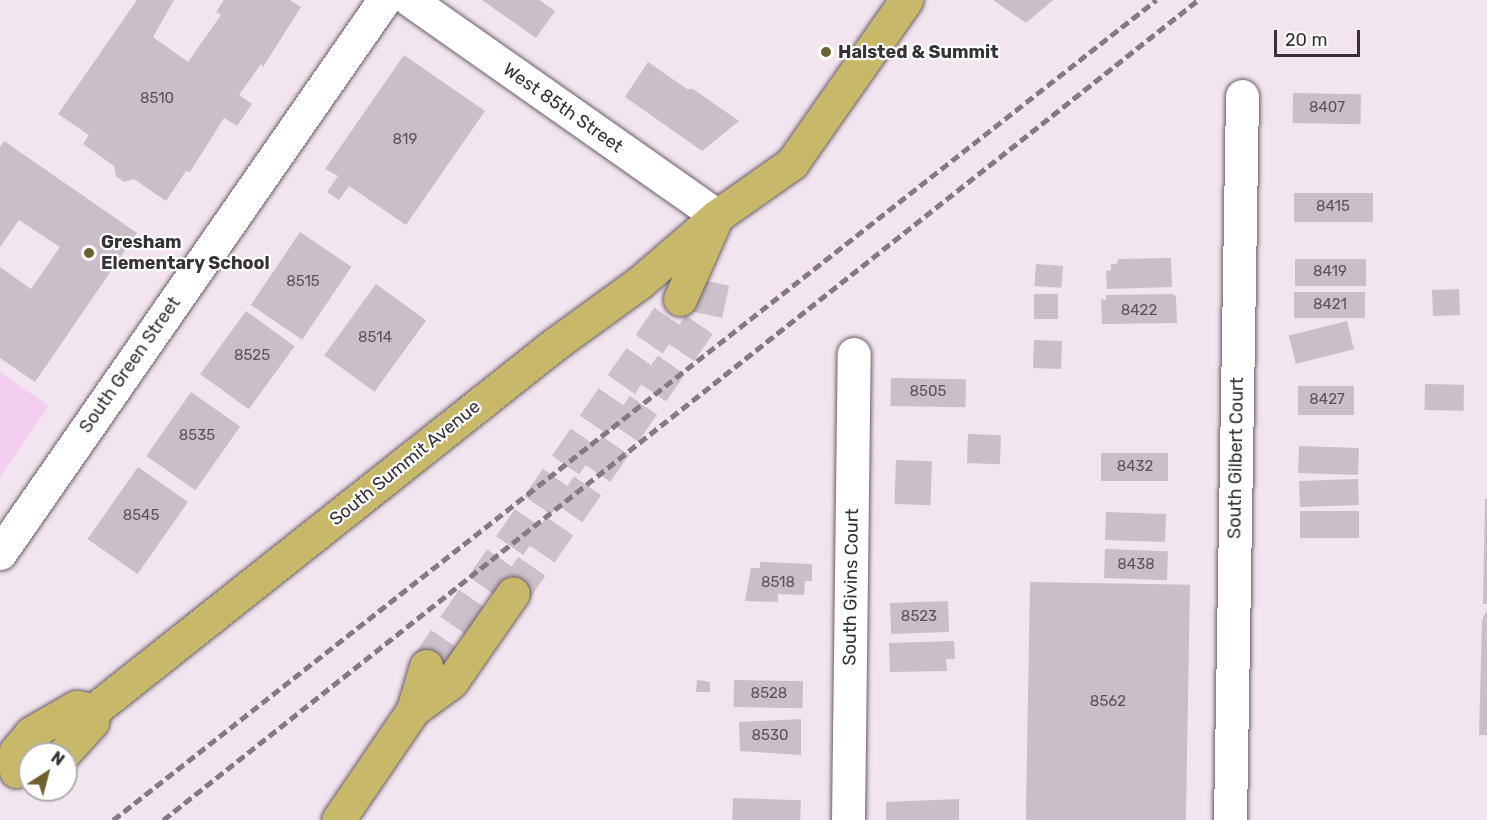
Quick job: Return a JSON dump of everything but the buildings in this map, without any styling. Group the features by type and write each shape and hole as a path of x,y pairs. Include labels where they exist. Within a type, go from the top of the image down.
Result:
{"main road":[{"name":"South Summit Avenue","path":"74,742 92,722 93,710 555,344 639,283 717,216 792,163 906,0"},
{"path":"716,269 717,216"},
{"path":"680,299 717,216"},
{"path":"413,710 451,682 513,593"},
{"path":"338,820 413,710 426,666"},
{"path":"11,772 16,751 31,733 76,707 93,710"}],"street":[{"name":"South Green Street","path":"0,553 384,0"},
{"name":"West 85th Street","path":"410,0 717,216"},
{"name":"South Gilbert Court","path":"1230,820 1242,96"},
{"name":"South Givins Court","path":"848,820 854,354"}],"shaded area":[{"path":"0,372 49,406 0,477"}],"tunnel":[{"path":"513,593 706,314 716,269"},
{"path":"426,666 680,299"}],"railway":[{"path":"113,820 1156,0"},
{"path":"163,820 1198,0"}],"place":[{"name":"Halsted & Summit","path":"826,52"},
{"name":"Gresham Elementary School","path":"89,253"}]}
